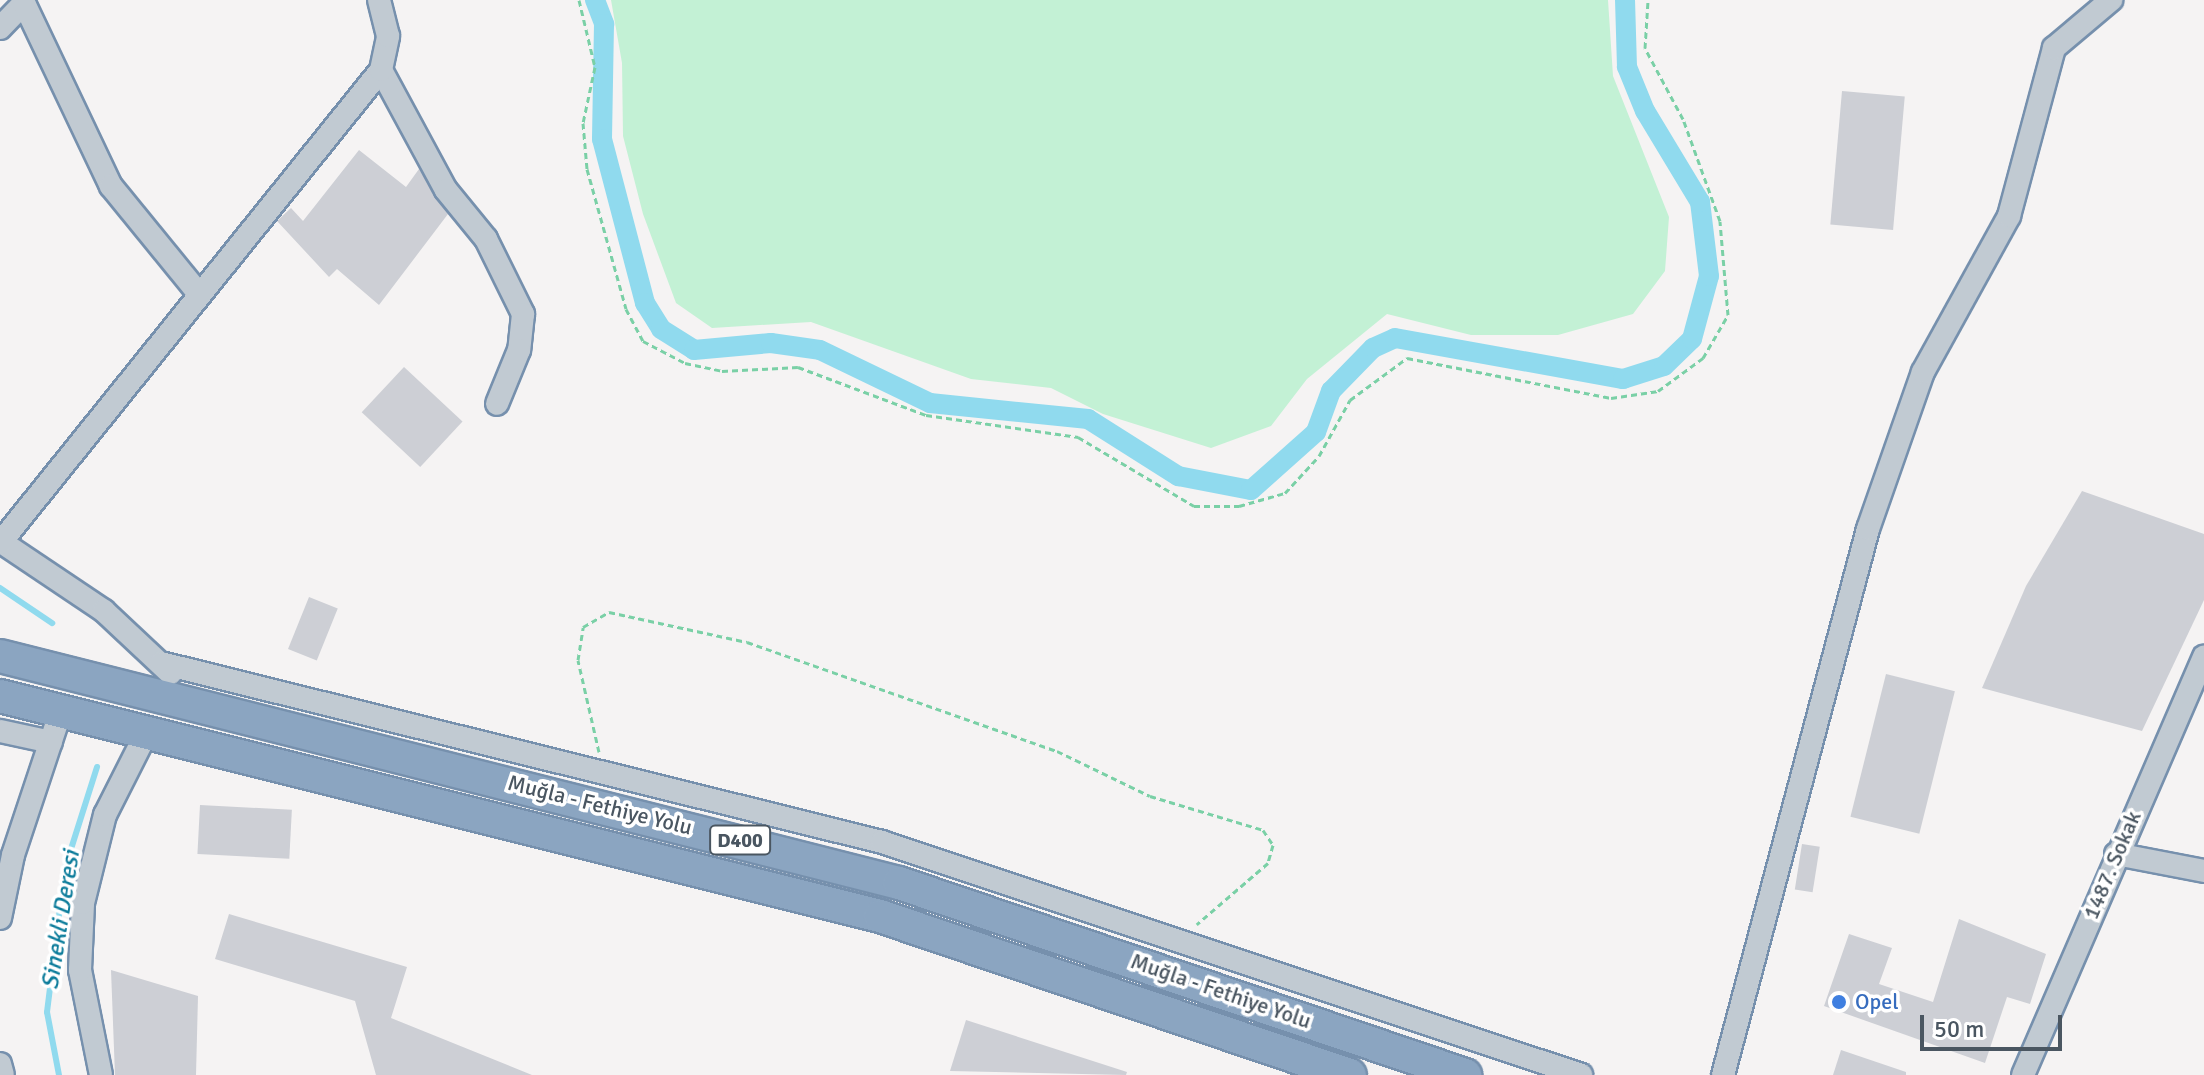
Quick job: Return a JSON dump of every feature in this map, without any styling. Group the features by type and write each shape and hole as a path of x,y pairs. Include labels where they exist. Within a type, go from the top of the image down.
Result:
{"highway":[{"name":"Muğla - Fethiye Yolu","path":"0,656 899,883 1465,1075"},
{"name":"Muğla - Fethiye Yolu","path":"0,696 880,916 1350,1075"}],"street":[{"path":"201,706 161,663 104,611 0,542 381,70 388,36 379,0"},
{"path":"1723,1075 1868,529 1923,372 2009,216 2054,48 2111,0"},
{"path":"0,28 24,3 111,186 199,294"},
{"path":"381,70 446,190 486,239 523,314 519,350 497,404"},
{"name":"1487. Sokak","path":"2023,1075 2204,656"},
{"path":"161,663 397,726 599,767 882,842 1170,941 1581,1075"},
{"path":"0,918 61,711"},
{"path":"0,731 51,742"},
{"path":"101,1075 80,970 83,903 105,815 147,732"},
{"path":"591,803 599,767"},
{"path":"2116,854 2204,871"},
{"path":"0,1064 3,1075"}],"path":[{"path":"579,0 595,67 583,123 587,169 626,309 643,341 697,366 798,367 926,415 1078,437 1194,506 1239,506 1285,493 1319,456 1350,400 1407,358 1611,398 1658,391 1703,358 1728,315 1720,221 1683,119 1645,48 1648,0"},
{"path":"599,767 578,660 583,627 609,612 747,642 1057,751 1150,796 1263,830 1273,845 1268,863 1170,941"}],"green space":[{"path":"611,0 1608,0 1613,76 1669,217 1665,271 1633,314 1558,335 1471,335 1387,314 1307,379 1271,426 1211,448 1103,414 1051,388 971,379 811,322 712,328 676,303 643,214 623,136 622,63"}],"building":[{"path":"1842,91 1905,96 1893,230 1830,224"},
{"path":"359,150 406,187 419,169 448,214 379,305 337,269 329,277 277,221 291,208 303,221"},
{"path":"404,367 463,422 420,467 362,412"},
{"path":"2082,491 2204,534 2204,600 2142,731 1982,688 2026,586"},
{"path":"309,597 338,609 317,661 288,649"},
{"path":"1886,674 1955,691 1919,834 1850,817"},
{"path":"200,805 292,810 289,859 197,854"},
{"path":"1802,844 1820,847 1813,892 1795,889"},
{"path":"229,914 407,967 391,1018 532,1075 376,1075 355,1001 215,959"},
{"path":"1959,919 2046,954 2030,1004 2007,997 1985,1063 1824,1006 1849,934 1892,948 1879,984 1933,1002"},
{"path":"111,970 198,996 196,1075 115,1075"},
{"path":"966,1020 1127,1072 1126,1075 950,1071"},
{"path":"1841,1050 1906,1072 1906,1075 1833,1075"}],"waterway":[{"path":"595,0 604,24 602,139 645,303 661,329 694,350 771,343 820,350 930,403 1088,419 1178,476 1251,490 1316,432 1331,391 1373,348 1395,338 1623,379 1664,366 1692,339 1709,276 1700,202 1645,111 1627,67 1625,0"},
{"name":"Sinekli Deresi","path":"0,588 52,623"},
{"name":"Sinekli Deresi","path":"59,1075 47,1012 65,868 97,767"}],"place":[{"name":"Opel","path":"1839,1002"}]}
